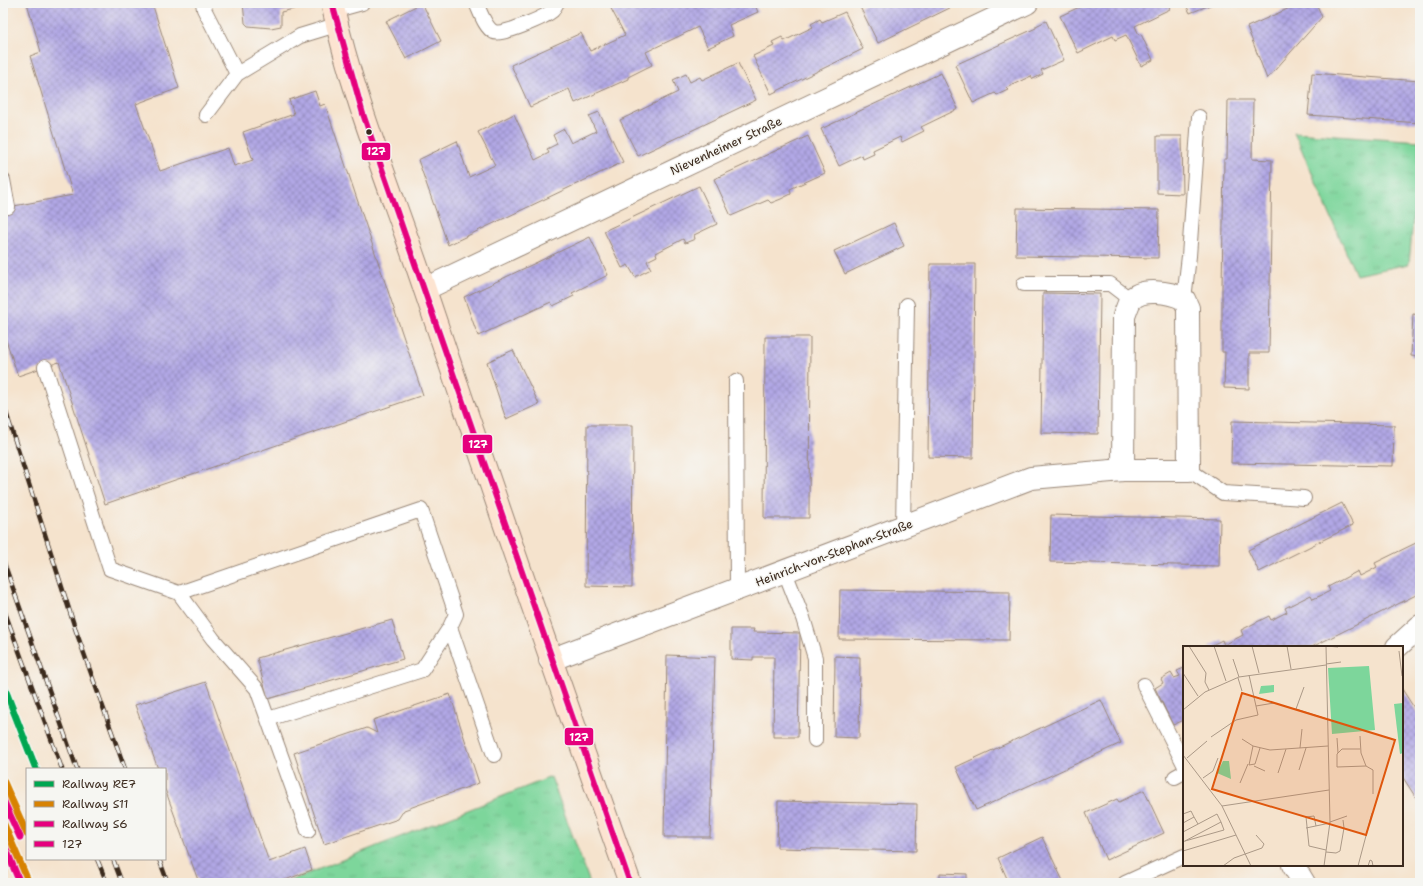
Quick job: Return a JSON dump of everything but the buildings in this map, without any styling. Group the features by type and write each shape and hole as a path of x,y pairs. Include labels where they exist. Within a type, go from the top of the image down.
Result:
{"street":[{"name":"Nievenheimer Straße","path":"425,289 1027,3"},
{"path":"334,13 369,132 425,289 550,660 630,883"},
{"path":"1124,470 1124,316 1131,300 1142,293 1173,294 1184,299 1188,308 1189,470"},
{"name":"Heinrich-von-Stephan-Straße","path":"550,660 1031,478 1124,470 1189,470"},
{"path":"1398,646 1420,626"},
{"path":"1294,866 1304,883"}],"lane":[{"path":"203,3 204,9 237,74"},
{"path":"206,115 237,74 300,36 334,13 362,3"},
{"path":"476,3 488,26 494,32 502,34 552,11 557,3"},
{"path":"1184,299 1189,256 1199,117"},
{"path":"3,180 8,207"},
{"path":"1024,284 1110,284 1131,300"},
{"path":"903,526 907,305"},
{"path":"45,367 110,569 179,593 213,639 257,689 308,831"},
{"path":"736,382 737,590"},
{"path":"1189,470 1223,493 1304,498"},
{"path":"179,593 421,510 456,614 450,627 422,670 268,719"},
{"path":"785,572 804,618 814,658 815,740"},
{"path":"450,627 494,755"},
{"path":"1144,685 1183,762"},
{"path":"1125,883 1183,856"}],"green space":[{"path":"1294,132 1420,141 1409,264 1356,275"},
{"path":"551,777 590,883 284,883"}],"railway":[{"path":"3,403 76,631 125,768"},
{"path":"3,560 77,768"},
{"path":"3,607 62,768"},
{"path":"97,860 107,883"},
{"path":"113,860 122,883"},
{"path":"159,860 168,883"}],"rail line":[{"name":"RE7","path":"3,684 36,768"},
{"name":"S11","path":"3,780 26,832"},
{"name":"S6","path":"3,800 20,837"},
{"name":"S11","path":"3,822 29,883"},
{"name":"S6","path":"3,842 20,883"}],"transit line":[{"name":"127","path":"332,3 363,114 630,883"}]}
